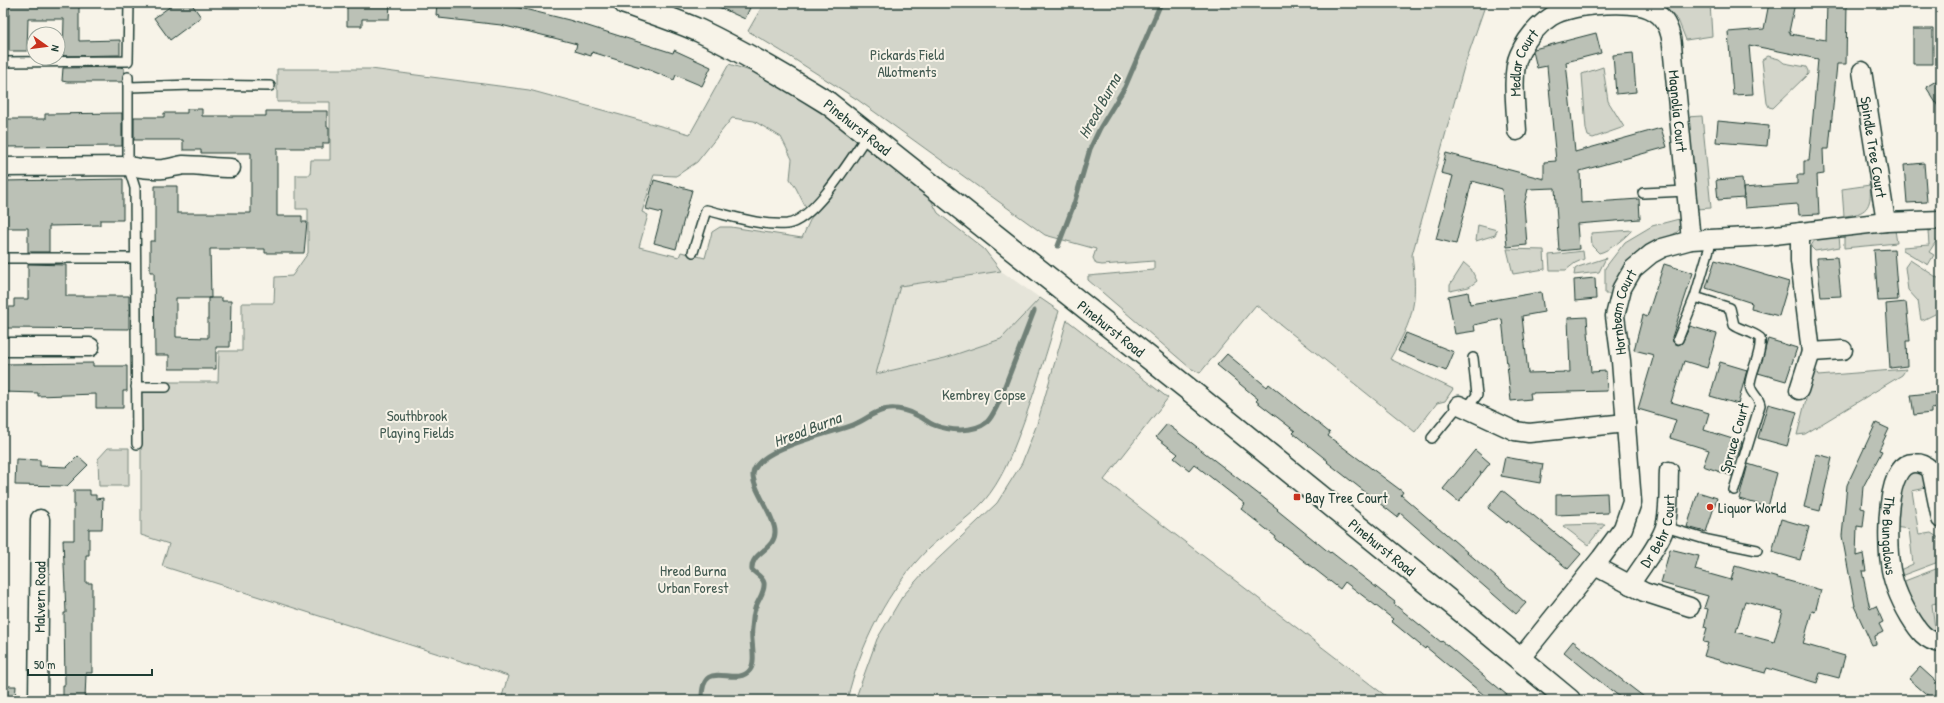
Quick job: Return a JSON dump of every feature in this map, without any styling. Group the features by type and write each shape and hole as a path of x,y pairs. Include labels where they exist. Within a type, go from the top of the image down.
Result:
{"street":[{"name":"Pinehurst Road","path":"625,3 698,30 741,52 828,103 1192,392 1569,700"},
{"name":"Medlar Court","path":"1517,131 1514,82 1518,56 1533,32 1553,16 1580,8 1606,5 1640,6 1659,15 1670,32"},
{"name":"Magnolia Court","path":"1670,32 1691,240"},
{"name":"Spindle Tree Court","path":"1862,71 1886,222"},
{"path":"3,167 128,166 145,169 162,169 194,165 219,172"},
{"path":"1691,240 1800,232 1886,222 1941,220"},
{"path":"1799,390 1811,352 1800,261 1800,232"},
{"name":"Hornbeam Court","path":"1626,423 1621,361 1615,316 1618,297 1626,278 1641,261 1662,248 1691,240"},
{"path":"3,347 90,348"},
{"path":"1811,352 1843,350"},
{"path":"1463,406 1500,425 1515,431 1529,433 1626,423 1632,502 1623,528 1595,566 1520,659"},
{"name":"The Bungalows","path":"1941,519 1931,470 1928,467 1918,463 1908,463 1898,474 1891,497 1888,520 1888,542 1892,574 1906,610 1921,634 1930,640 1941,643"},
{"name":"Dr Behr Court","path":"1630,585 1661,536 1665,527 1669,471"},
{"name":"Malvern Road","path":"38,700 40,519"},
{"name":"Dr Behr Court","path":"1595,566 1644,592 1690,608"}],"lane":[{"path":"3,62 128,61 128,3"},
{"path":"128,77 128,166 135,188 136,444"},
{"path":"129,87 193,85 270,86"},
{"path":"693,252 706,210 758,223 789,224 801,218 820,202 868,134"},
{"path":"1643,192 1687,190"},
{"path":"1678,339 1695,297 1712,239"},
{"path":"3,258 135,258"},
{"name":"Spruce Court","path":"1695,297 1730,308 1734,325 1739,329 1754,333 1760,338 1761,345 1750,384 1752,393 1759,400 1760,405 1734,490"},
{"path":"1432,438 1463,406 1477,395 1473,358"},
{"path":"136,387 166,387"},
{"path":"1665,527 1708,540 1757,550"}],"shaded area":[{"path":"1001,271 1040,298 1001,339 945,358 875,374 900,286"}],"green space":[{"name":"Pickards Field Allotments","path":"764,3 1486,3 1464,67 1412,255 1414,272 1414,298 1412,310 1409,321 1390,359 1453,389 1445,401 1437,403 1415,432 1256,305 1200,373 1190,368 1088,280 1088,276 1154,270 1154,261 1102,265 1096,264 1093,258 1096,249 1045,235 858,100 748,31"},
{"path":"1660,3 1710,3 1712,36 1686,40 1678,20"},
{"path":"1768,56 1779,59 1784,63 1806,67 1808,71 1808,74 1773,108 1769,107 1767,103 1762,60"},
{"path":"729,64 777,80 832,117 923,185 938,213 984,249 1001,271 900,286 876,374 945,358 1001,339 1040,298 1059,311 1041,372 1025,417 1013,450 996,485 984,501 971,514 929,548 900,581 868,638 847,700 501,700 508,676 162,566 169,544 141,535 141,382 218,382 219,351 242,351 242,303 274,303 275,277 292,276 308,253 308,209 296,209 296,175 310,175 311,160 330,160 330,102 277,102 277,69 371,69 529,90 690,134","holes":["732,118 754,121 781,137 792,159 790,179 811,218 802,238 731,227 720,227 712,232 705,258 681,252 679,257 639,247 648,215 642,212 654,175 676,176 697,162"]},
{"path":"1603,67 1608,101 1624,127 1593,138 1588,136 1586,129 1582,74"},
{"path":"1702,116 1711,208 1696,209 1686,117"},
{"path":"1870,185 1870,199 1866,208 1858,214 1844,216 1842,189"},
{"path":"1683,218 1682,224 1677,232 1647,245 1631,258 1621,272 1612,294 1605,294 1605,268 1625,242 1652,226"},
{"path":"1478,225 1497,230 1495,235 1476,241"},
{"path":"1632,230 1617,244 1603,252 1599,253 1592,246 1591,233"},
{"path":"1895,230 1897,243 1844,248 1844,234"},
{"path":"1937,230 1941,232 1941,234 1929,252 1934,255 1928,265 1903,250 1903,247 1929,245 1928,231"},
{"path":"1826,236 1839,236 1840,247 1815,251 1811,247 1819,238"},
{"path":"1507,249 1544,250 1545,269 1513,274"},
{"path":"1583,251 1584,259 1575,263 1566,270 1550,270 1549,255"},
{"path":"1606,258 1599,272 1574,275 1575,269 1578,267"},
{"path":"1910,260 1941,280 1941,311 1923,320 1921,320 1918,301 1908,290 1905,267"},
{"path":"1464,263 1471,269 1477,281 1469,287 1450,291 1450,285"},
{"path":"1067,320 1168,398 1104,480 1391,700 855,700 877,639 902,597 923,573 997,503 1022,463 1037,424"},
{"path":"1906,369 1902,375 1805,434 1797,435 1813,371 1816,370 1818,376"},
{"path":"108,448 129,448 129,486 99,486 98,459"},
{"path":"1908,470 1924,472 1926,488 1912,491 1919,535 1931,533 1939,538 1941,547 1941,561 1898,577 1900,570 1913,564 1909,529 1894,527 1892,520"},
{"path":"1605,524 1588,545 1563,526 1565,525"},
{"path":"1941,567 1941,602 1932,604 1935,629 1941,628 1941,636 1921,625 1902,582"}],"building":[{"path":"9,3 79,3 79,41 120,40 120,55 66,56 66,26 64,26 64,19 28,19 28,26 26,26 26,51 9,51"},
{"path":"175,3 191,3 201,17 170,40 154,18"},
{"path":"347,3 390,3 389,19 362,19 362,26 347,26"},
{"path":"437,3 491,3 512,6 569,20 673,53 674,50 711,67 702,86 676,75 674,80 640,66 592,52 591,56 575,51 577,44 501,25 439,18 440,16 436,15"},
{"path":"710,3 752,3 745,19"},
{"path":"1769,3 1795,3 1789,32 1791,32 1790,34 1826,40 1827,3 1847,3 1846,64 1837,64 1829,149 1823,149 1824,174 1817,175 1819,214 1799,215 1798,204 1745,208 1743,188 1797,184 1797,175 1804,175 1804,161 1809,161 1818,59 1749,45 1753,94 1733,95 1728,32 1764,29"},
{"path":"1913,29 1933,29 1933,64 1913,64"},
{"path":"1596,33 1601,53 1566,62 1575,152 1661,128 1667,147 1580,171 1581,203 1639,199 1640,219 1577,224 1579,249 1559,251 1555,188 1528,189 1524,205 1527,245 1507,247 1502,189 1472,181 1456,244 1436,239 1453,176 1441,173 1446,153 1544,179 1544,162 1556,161 1547,66 1537,68 1533,51 1534,49"},
{"path":"1633,53 1636,92 1616,94 1613,55"},
{"path":"120,67 124,68 124,73 122,82 67,82 62,81 63,68"},
{"path":"1941,78 1941,111 1926,87"},
{"path":"187,109 202,109 202,116 266,116 266,111 327,111 327,127 329,127 329,143 323,143 323,148 277,148 277,216 302,216 302,222 307,222 304,253 265,253 265,249 210,249 211,298 222,298 222,301 231,301 230,347 216,347 216,369 169,369 169,355 155,355 154,272 150,272 150,241 155,241 155,186 177,186 177,213 251,213 251,153 201,153 201,150 183,150 183,140 134,140 134,117 164,117 164,113 187,113","holes":["176,298 208,298 208,338 176,337"]},
{"path":"122,113 122,146 3,147 3,119 45,119 45,114"},
{"path":"1718,121 1769,126 1767,146 1716,142"},
{"path":"1924,163 1927,202 1907,203 1904,165"},
{"path":"1742,178 1744,198 1718,200 1716,180"},
{"path":"123,179 123,220 100,220 100,225 49,226 49,252 28,252 28,228 5,228 5,216 3,216 3,181"},
{"path":"654,180 692,190 676,249 654,243 662,213 646,209"},
{"path":"1894,249 1898,300 1878,301 1874,250"},
{"path":"1837,257 1841,296 1821,297 1817,258"},
{"path":"1715,260 1789,282 1779,316 1751,309 1752,303 1706,288"},
{"path":"28,264 66,265 66,296 129,296 129,329 3,328 3,307 14,307 14,299 28,299"},
{"path":"1664,264 1693,273 1672,337 1673,342 1678,345 1682,343 1690,326 1717,334 1707,368 1684,361 1671,402 1709,413 1704,430 1742,442 1732,476 1703,466 1709,450 1670,438 1676,420 1638,409 1654,355 1634,350 1643,315 1647,317"},
{"path":"1595,278 1596,299 1575,301 1574,280"},
{"path":"1468,292 1470,304 1541,292 1544,312 1522,316 1528,373 1570,372 1568,318 1587,317 1591,372 1606,371 1607,391 1530,393 1531,399 1511,401 1502,319 1474,325 1475,331 1455,334 1448,296"},
{"path":"1906,302 1910,341 1906,341 1907,366 1890,368 1886,304"},
{"path":"1406,333 1454,352 1446,371 1398,351"},
{"path":"1768,339 1797,348 1786,381 1758,373"},
{"path":"1227,354 1267,387 1269,384 1330,433 1328,436 1403,492 1401,495 1526,603 1516,614 1400,513 1397,517 1327,462 1328,461 1293,433 1295,431 1256,401 1258,399 1217,365"},
{"path":"1720,362 1747,370 1738,404 1710,396"},
{"path":"93,363 93,366 127,366 127,391 123,391 123,408 96,408 96,394 38,396 38,393 3,392 3,364"},
{"path":"1938,392 1940,408 1931,409 1931,413 1914,415 1911,395"},
{"path":"1768,404 1797,412 1787,446 1758,438"},
{"path":"1876,423 1889,429 1879,450 1882,451 1863,487 1861,508 1865,509 1863,527 1857,526 1856,556 1863,554 1866,571 1862,571 1870,609 1876,606 1883,622 1879,624 1883,632 1875,636 1876,644 1872,645 1854,606 1842,536 1847,485"},
{"path":"1167,424 1278,509 1277,510 1330,553 1331,552 1395,602 1394,604 1441,642 1442,641 1513,700 1490,700 1426,647 1425,649 1391,621 1393,619 1345,582 1340,589 1275,539 1276,537 1241,509 1245,504 1194,464 1189,470 1174,458 1178,454 1156,437"},
{"path":"1475,450 1490,463 1482,473 1480,472 1481,474 1459,502 1443,489"},
{"path":"1816,454 1832,458 1820,511 1804,507"},
{"path":"78,456 88,465 67,486 15,485 16,459 40,460 40,466 67,467"},
{"path":"1505,457 1543,464 1540,483 1501,476"},
{"path":"1748,464 1777,473 1768,507 1739,499"},
{"path":"74,490 90,490 90,495 96,495 96,499 103,498 102,529 89,529 89,555 86,555 86,583 92,583 92,673 86,673 85,700 63,700 63,685 65,685 64,613 66,613 63,540 74,540"},
{"path":"1502,490 1581,554 1568,569 1508,521 1507,523 1488,508"},
{"path":"1698,492 1717,498 1706,532 1687,527"},
{"path":"1607,493 1608,513 1556,515 1556,495"},
{"path":"1781,519 1809,527 1800,560 1772,552"},
{"path":"1670,549 1699,556 1695,570 1731,580 1735,566 1821,590 1815,612 1812,611 1803,644 1845,656 1839,678 1820,673 1817,683 1767,668 1765,673 1704,656 1708,643 1703,642 1707,628 1704,627 1708,609 1704,608 1708,596 1661,583","holes":["1745,601 1783,611 1774,642 1736,632"]},
{"path":"1573,641 1648,700 1624,700 1598,680 1564,652"},
{"path":"1920,667 1941,686 1941,691 1933,700 1909,679"},
{"path":"3,686 16,686 15,700 3,700"}],"waterway":[{"name":"Hreod Burna","path":"1058,246 1074,204 1090,149 1100,128 1125,87 1161,3"},
{"name":"Hreod Burna","path":"702,700 703,687 707,679 720,675 744,675 752,666 753,615 764,589 764,583 762,579 752,570 752,564 755,559 772,543 775,531 774,524 759,494 754,480 753,474 757,465 767,456 780,449 853,425 875,413 889,409 908,411 932,424 947,429 961,430 981,426 989,420 998,404 1034,311"}],"place":[{"name":"Bay Tree Court","path":"1297,497"},
{"name":"Liquor World","path":"1710,507"}],"park label":[{"name":"Kembrey Copse","path":"984,394"},
{"name":"Southbrook Playing Fields","path":"417,424"},
{"name":"Hreod Burna Urban Forest","path":"693,578"}]}
